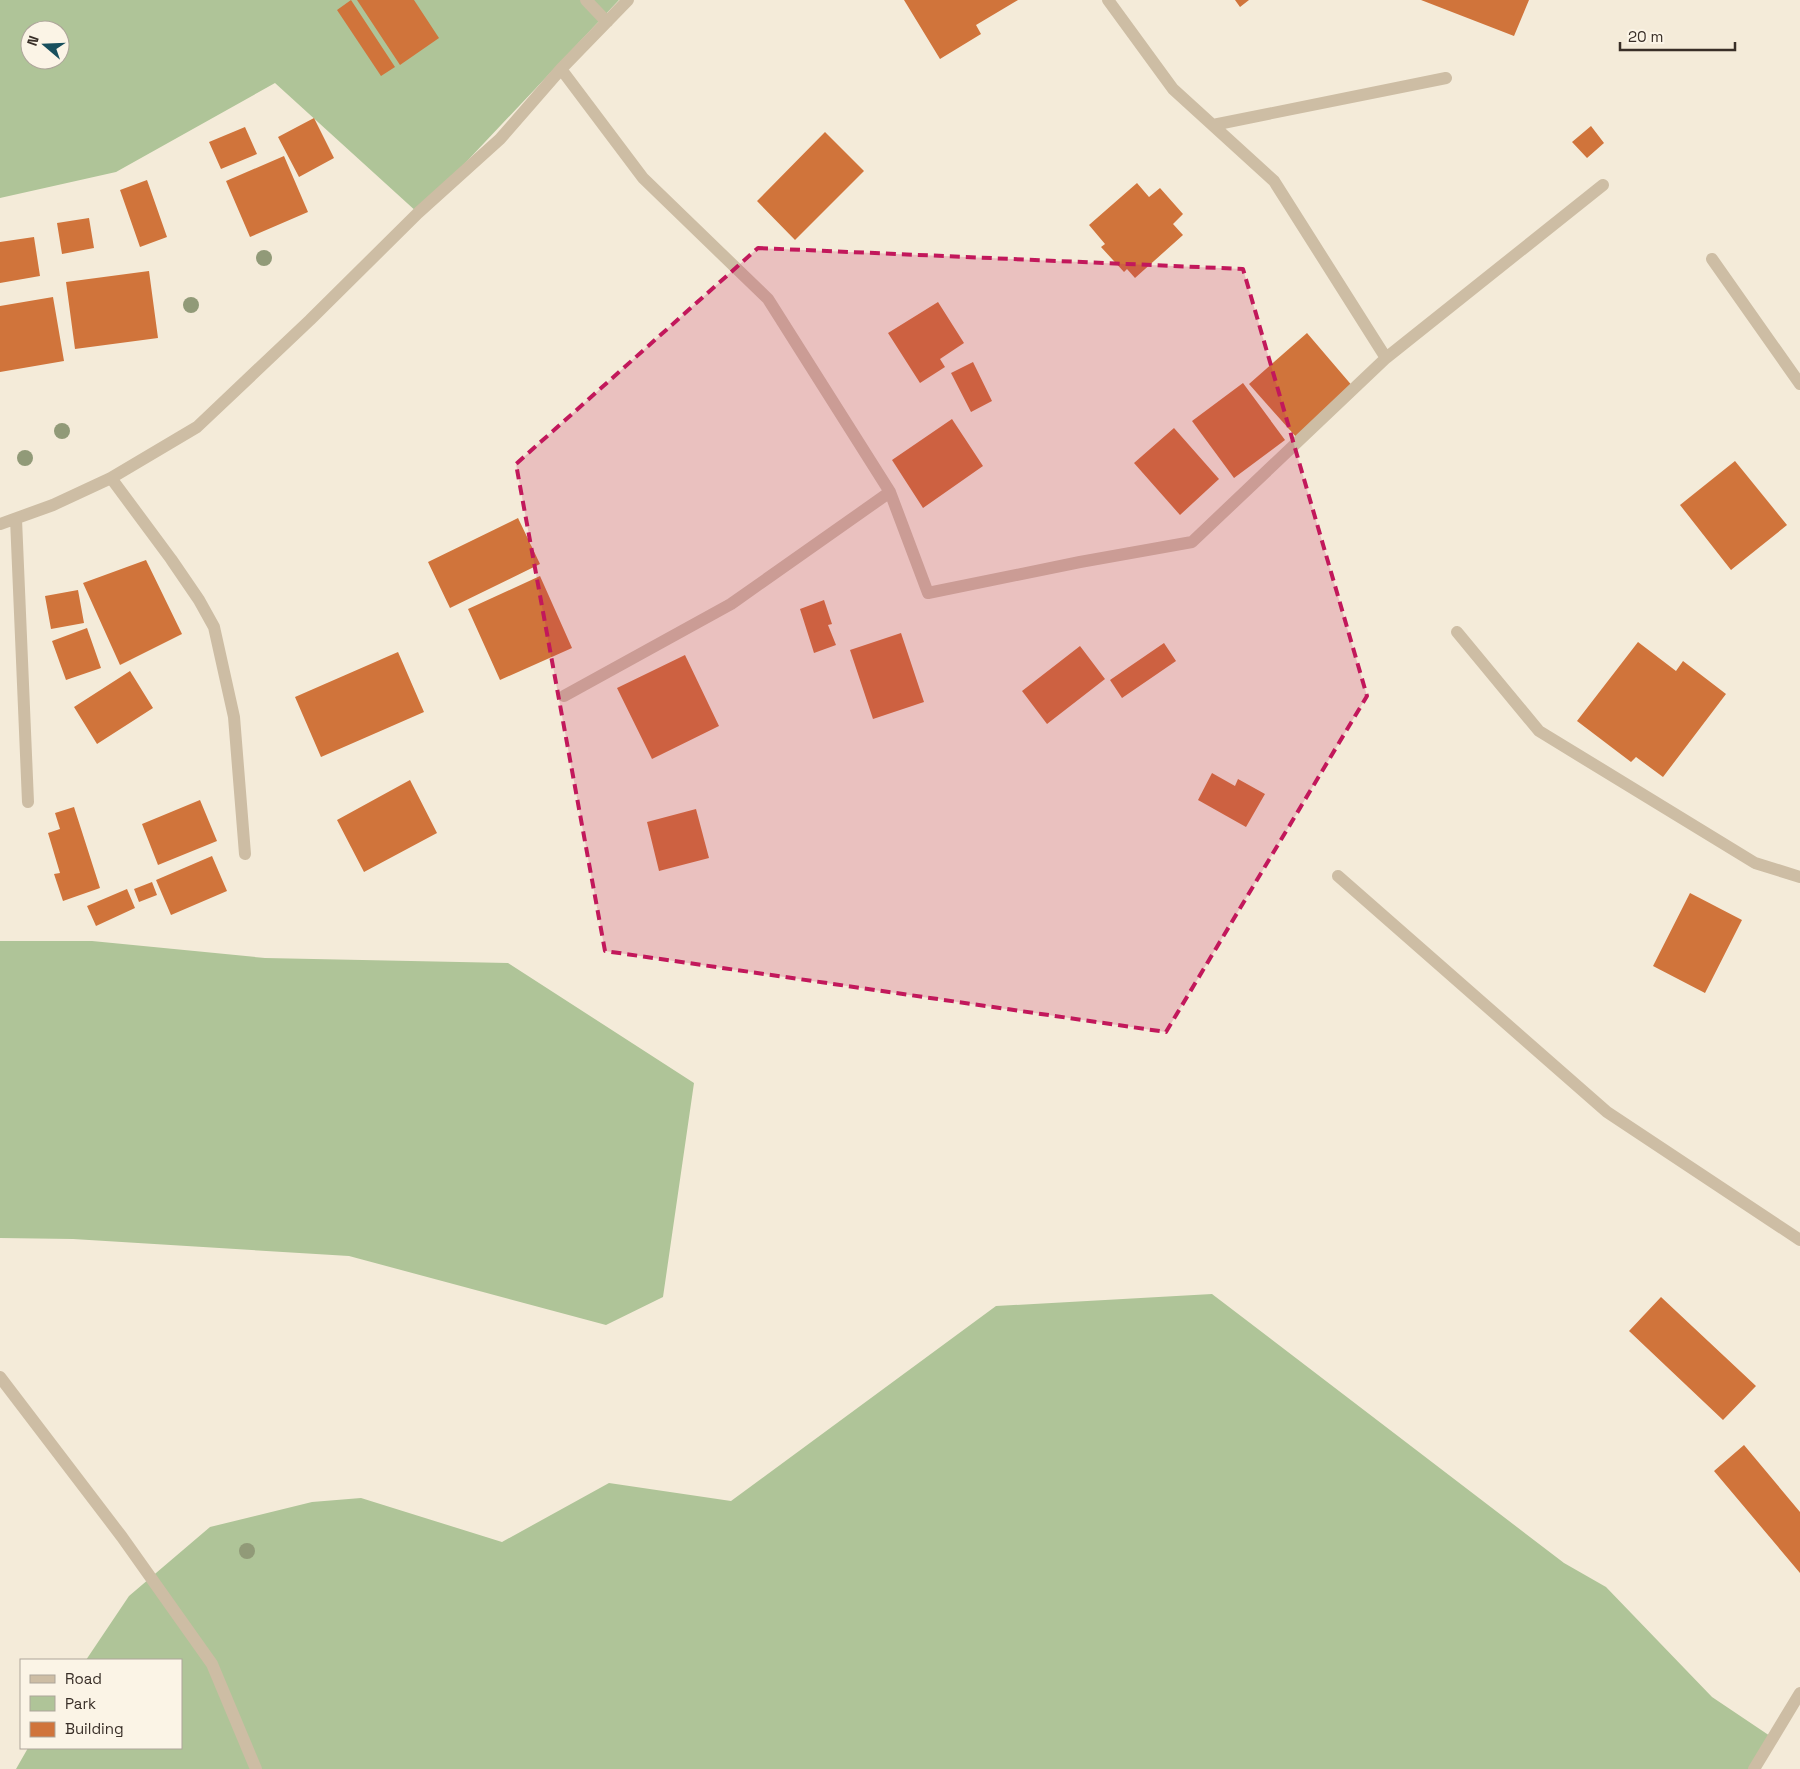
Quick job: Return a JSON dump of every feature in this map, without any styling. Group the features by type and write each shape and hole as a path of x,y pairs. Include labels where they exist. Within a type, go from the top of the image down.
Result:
{"street":[{"path":"586,0 607,22"},
{"path":"0,524 53,505 111,478 197,427 418,214 500,139 561,69 628,0"},
{"path":"1108,0 1173,89 1274,181 1386,358"},
{"path":"561,69 643,178 768,299 890,492 928,593 1080,562 1192,542 1386,358 1603,185"},
{"path":"1213,125 1446,78"},
{"path":"1712,259 1800,384"},
{"path":"111,478 171,558 200,600 214,627 234,717 245,854"},
{"path":"564,696 731,604 890,492"},
{"path":"16,519 28,802"},
{"path":"1458,632 1538,731 1755,863 1800,877"},
{"path":"1338,876 1607,1112 1800,1240"},
{"path":"0,1377 122,1537 212,1664 256,1769"},
{"path":"1754,1769 1800,1694"}],"highlighted area":[{"path":"758,248 1243,269 1367,696 1166,1032 605,951 516,464"}],"green space":[{"path":"0,0 619,0 418,213 275,83 116,172 0,198"},
{"path":"0,941 92,941 265,958 508,963 694,1083 663,1297 606,1325 349,1256 73,1239 0,1238"},
{"path":"1212,1294 1564,1563 1606,1587 1712,1697 1773,1738 1754,1769 16,1769 27,1749 182,1749 182,1659 87,1659 129,1596 210,1527 312,1502 361,1498 502,1542 609,1483 731,1501 996,1306"}],"building":[{"path":"351,0 395,67 381,76 337,10"},
{"path":"357,0 414,0 439,38 400,65"},
{"path":"904,0 1018,0 976,25 981,34 940,59"},
{"path":"1235,0 1249,0 1240,7"},
{"path":"1421,0 1529,0 1514,36"},
{"path":"314,118 334,158 299,177 278,137"},
{"path":"1591,126 1604,143 1587,158 1572,142"},
{"path":"245,127 257,154 221,169 209,142"},
{"path":"825,132 864,171 795,240 757,201"},
{"path":"284,156 308,212 250,237 226,181"},
{"path":"147,180 167,237 140,247 120,190"},
{"path":"1137,183 1149,197 1160,188 1183,214 1173,224 1183,235 1135,278 1127,269 1124,272 1101,247 1105,244 1089,225"},
{"path":"89,218 94,248 62,254 57,223"},
{"path":"34,237 40,276 0,283 0,242"},
{"path":"149,271 158,338 75,349 66,282"},
{"path":"53,297 64,361 0,372 0,306"},
{"path":"938,302 964,343 940,359 945,367 920,383 888,333"},
{"path":"1307,333 1354,388 1297,438 1249,384"},
{"path":"973,362 992,401 971,412 951,373"},
{"path":"1243,383 1285,440 1234,478 1192,421"},
{"path":"952,419 983,466 923,508 892,460"},
{"path":"1174,428 1219,479 1180,515 1134,463"},
{"path":"1735,461 1787,525 1731,570 1680,505"},
{"path":"518,518 540,564 450,608 428,562"},
{"path":"146,560 182,634 120,665 83,583"},
{"path":"540,576 572,648 500,680 468,609"},
{"path":"78,590 84,623 51,629 45,596"},
{"path":"824,600 832,624 828,625 836,645 814,653 800,609"},
{"path":"87,628 101,668 66,680 52,641"},
{"path":"901,633 924,702 873,719 850,650"},
{"path":"1638,642 1676,671 1683,661 1726,694 1663,777 1636,757 1631,762 1577,721"},
{"path":"1164,643 1176,661 1122,698 1110,680"},
{"path":"1080,646 1105,679 1047,724 1022,691"},
{"path":"398,652 424,712 321,757 295,697"},
{"path":"685,655 719,726 652,759 617,688"},
{"path":"130,671 153,708 97,744 74,707"},
{"path":"1212,773 1235,786 1238,779 1265,794 1246,827 1198,800"},
{"path":"410,780 437,833 364,872 337,820"},
{"path":"200,800 217,841 158,865 142,824"},
{"path":"74,807 100,888 63,901 54,874 60,873 48,833 60,829 55,813"},
{"path":"696,809 709,858 659,871 647,822"},
{"path":"212,856 227,891 171,915 156,880"},
{"path":"152,882 157,895 139,902 134,889"},
{"path":"127,889 135,908 96,926 87,906"},
{"path":"1690,893 1742,920 1705,993 1653,966"},
{"path":"1661,1297 1756,1386 1723,1420 1629,1331"},
{"path":"1744,1445 1800,1512 1800,1573 1714,1471"}]}
